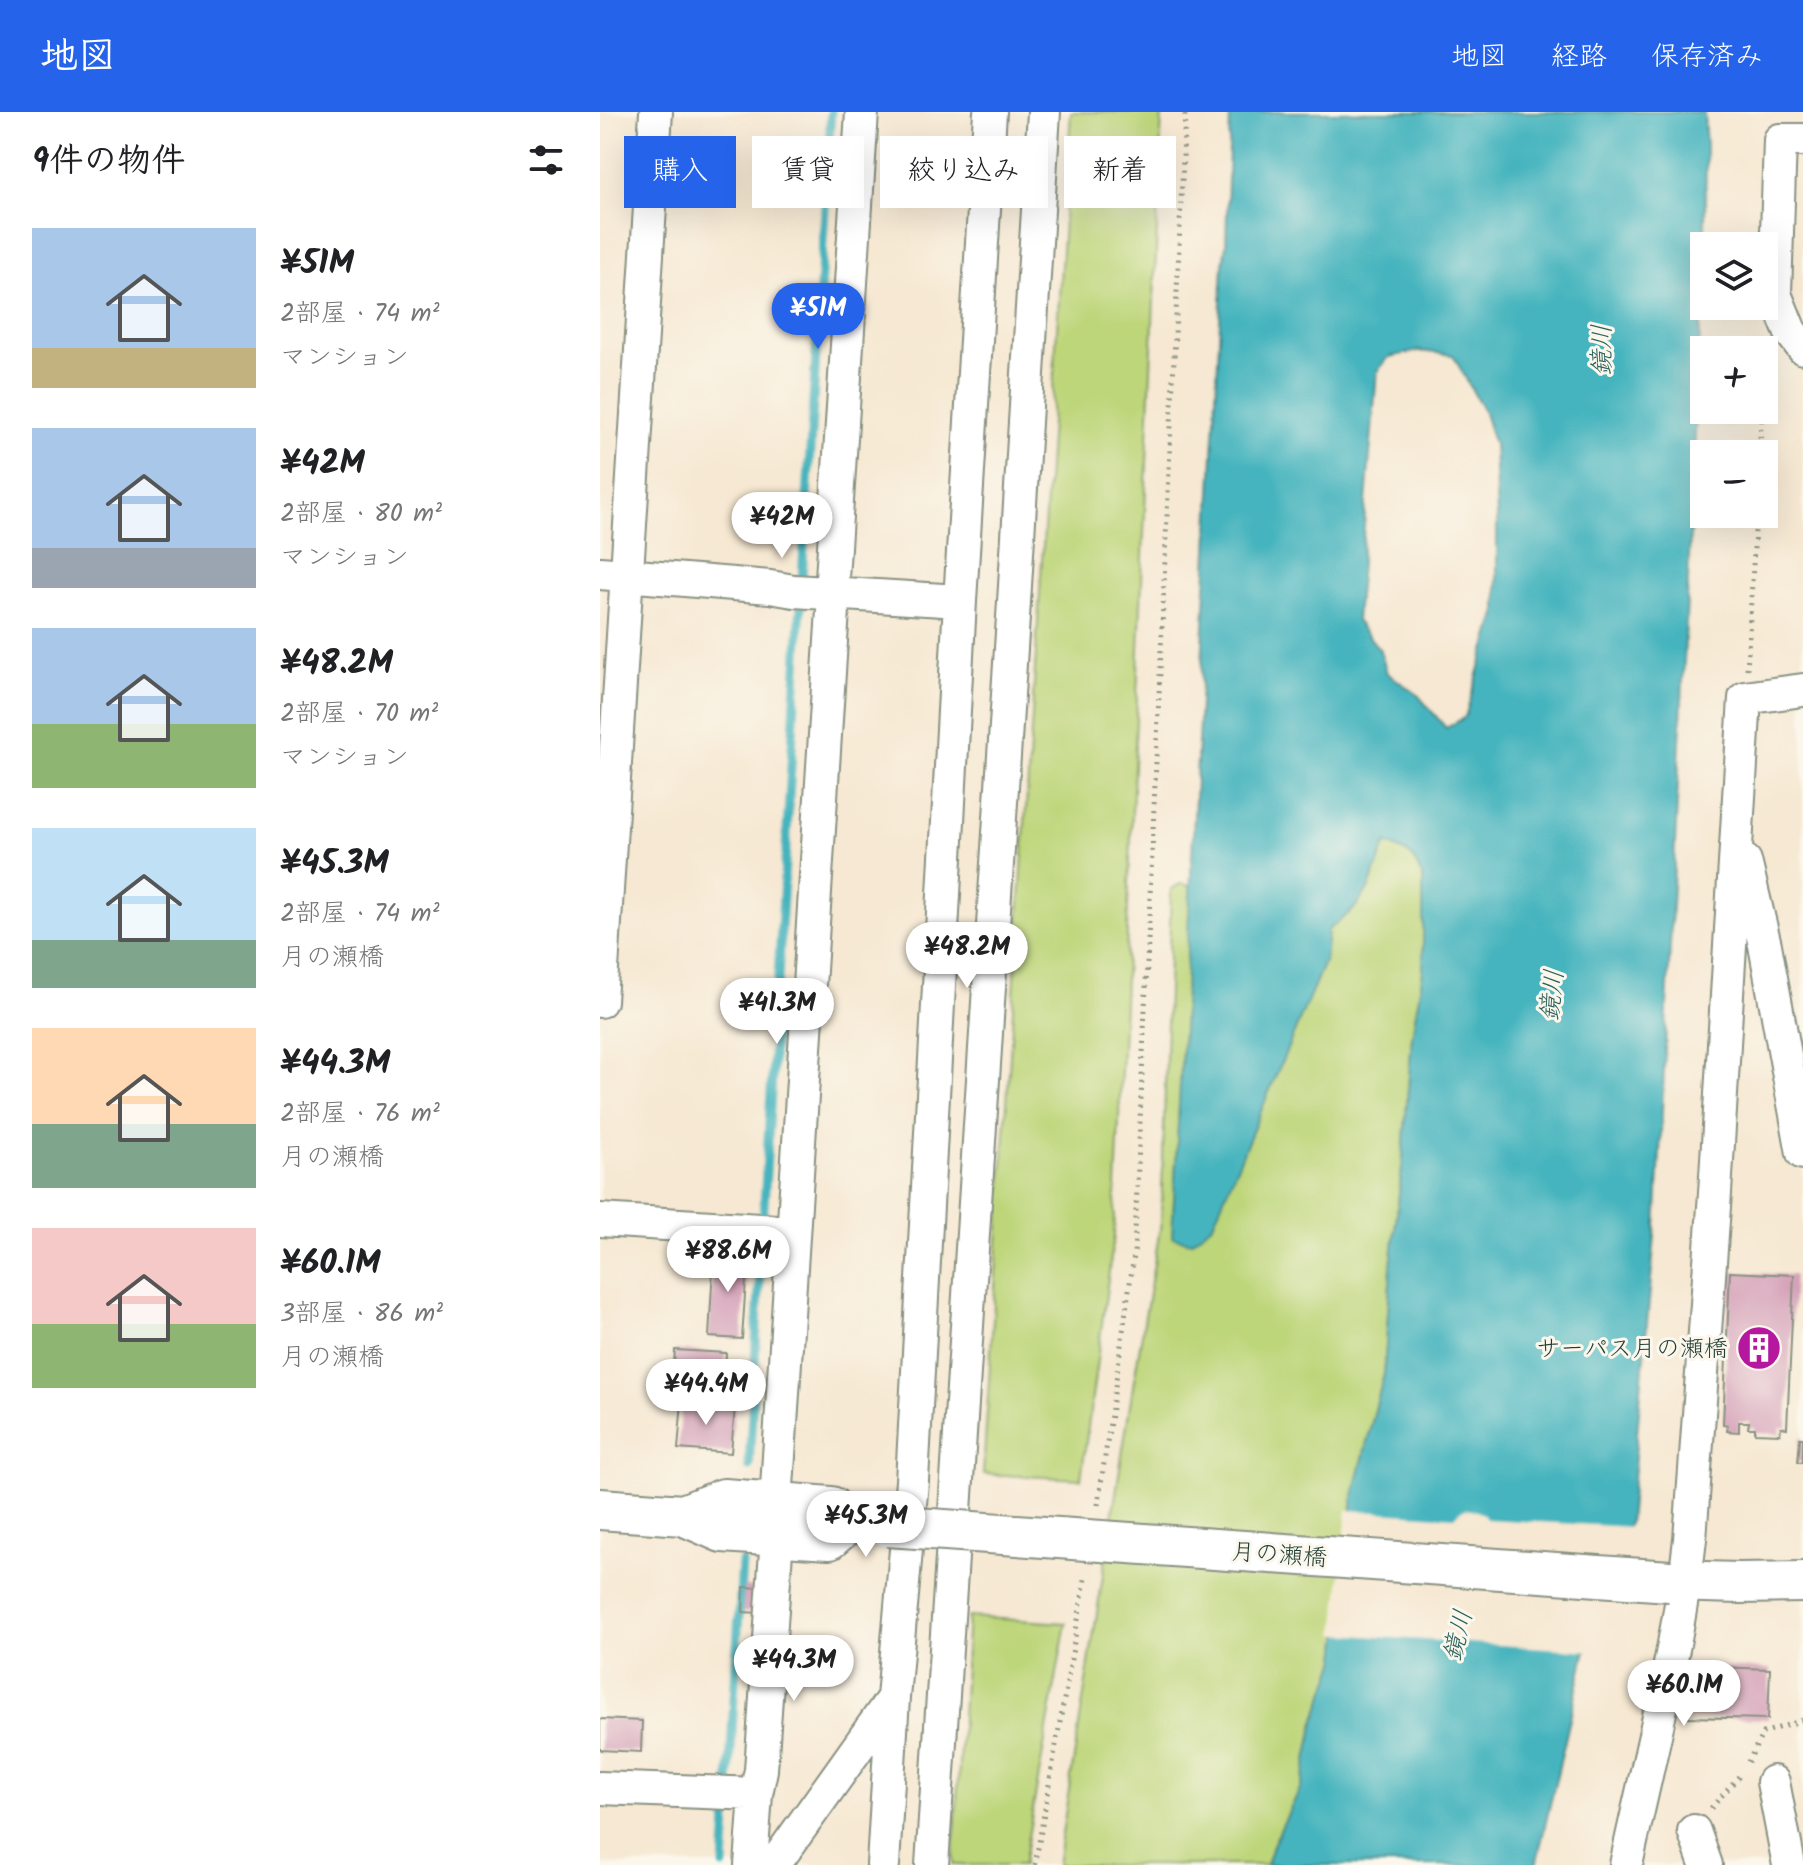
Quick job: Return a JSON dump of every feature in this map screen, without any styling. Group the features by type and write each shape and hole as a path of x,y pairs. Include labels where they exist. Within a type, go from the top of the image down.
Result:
{"street":[{"path":"600,1001 613,574 656,112"},
{"path":"751,1865 756,1794 761,1770 862,112"},
{"path":"883,1865 893,1698 912,1481 990,112"},
{"path":"932,1865 1044,112"},
{"path":"1803,140 1780,140 1775,294 1790,331 1803,348"},
{"path":"613,574 832,594 960,601"},
{"path":"1626,1865 1678,1626 1678,1581 1715,1193 1745,698 1803,690"},
{"path":"1737,827 1765,945 1803,1153"},
{"path":"600,1220 793,1232"},
{"path":"600,1509 683,1515 724,1499 776,1519"},
{"name":"月の瀬橋","path":"776,1519 831,1507 843,1527 888,1526 1678,1581 1803,1582"},
{"path":"774,1865 893,1698"},
{"path":"1773,1782 1789,1865"},
{"path":"600,1788 756,1794"},
{"path":"1694,1831 1706,1865"}],"path":[{"path":"1096,1519 1134,1255 1185,112"},
{"path":"1745,698 1755,528"},
{"path":"1035,1865 1088,1566"}],"green space":[{"path":"1071,112 1162,112 1161,136 1069,136"},
{"path":"1065,208 1158,208 1114,1235 1081,1479 983,1474"},
{"path":"1386,842 1412,856 1423,878 1423,971 1412,1036 1384,1374 1353,1498 1337,1659 1315,1721 1302,1785 1266,1865 1057,1865 1161,1223 1171,889 1182,883 1191,887 1172,1236 1325,960 1328,930 1353,910 1369,888"},
{"path":"968,1617 1066,1623 1023,1865 953,1865"}],"water":[{"name":"鏡川","path":"1230,112 1704,112 1705,232 1690,232 1690,320 1701,320 1700,336 1690,336 1690,424 1696,424 1695,440 1690,440 1690,528 1657,1213 1629,1523 1586,1650 1536,1865 1266,1865 1302,1785 1315,1721 1337,1659 1353,1498 1384,1374 1412,1036 1423,971 1423,878 1412,856 1386,843 1369,888 1353,910 1328,930 1325,960 1213,1224 1191,1242 1172,1237","holes":["1419,351 1453,355 1483,410 1494,445 1497,611 1465,717 1446,728 1417,694 1387,673 1380,650 1356,621 1377,372 1389,357"]}],"pier":[{"path":"1466,1509 1483,1514 1486,1519 1632,1527 1591,1651 1335,1634 1347,1510 1455,1517"}],"building":[{"path":"714,1249 748,1251 742,1339 709,1337"},
{"name":"サーパス月の瀬橋","path":"1730,1272 1794,1275 1787,1428 1781,1427 1780,1434 1755,1433 1755,1428 1748,1428 1749,1422 1739,1422 1739,1432 1727,1431 1728,1425 1723,1424"},
{"path":"675,1350 726,1353 724,1394 672,1392"},
{"path":"682,1401 735,1406 731,1453 678,1449"},
{"path":"1800,1438 1803,1438 1803,1462 1798,1462"},
{"path":"744,1587 761,1588 760,1613 743,1612"},
{"path":"1690,1666 1770,1669 1768,1719 1688,1717"},
{"path":"600,1719 642,1721 641,1752 600,1750"}],"waterway":[{"path":"802,579 831,112"},
{"path":"763,1222 801,603"},
{"path":"749,1466 762,1239"},
{"path":"729,1784 742,1562"},
{"path":"724,1865 728,1804"}],"place":[{"name":"サーパス月の瀬橋","path":"1759,1348"}]}
